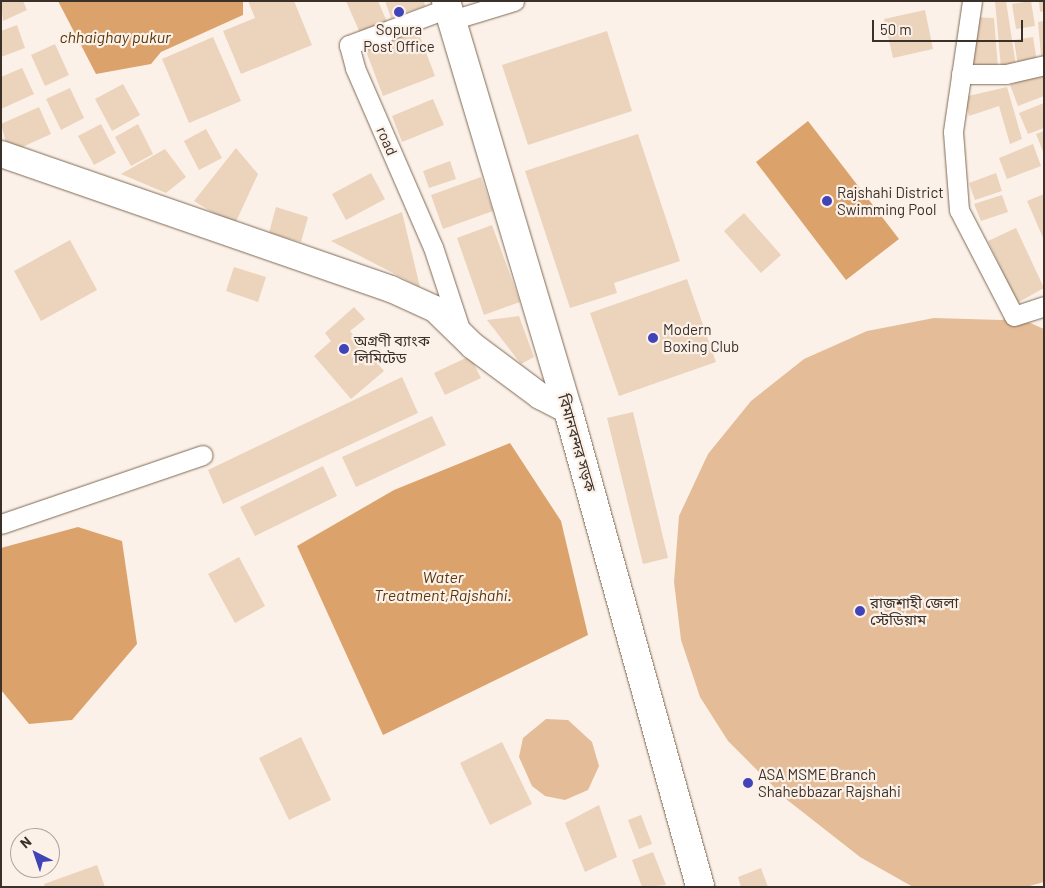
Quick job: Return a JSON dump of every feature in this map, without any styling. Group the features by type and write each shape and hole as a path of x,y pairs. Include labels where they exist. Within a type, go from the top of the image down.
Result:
{"main road":[{"name":"বিমানবন্দর সড়ক","path":"448,10 568,410 700,887"},
{"path":"1,154 391,289 435,310 463,336 540,396 568,410"}],"street":[{"path":"448,10 514,1"},
{"path":"972,1 954,132 959,210 1014,316 1044,306"},
{"name":"road","path":"448,10 349,45 355,68 433,247 463,336"},
{"path":"961,74 1006,74 1044,65"},
{"path":"1,524 203,455"}],"shaded area":[{"name":"রাজশাহী জেলা স্টেডিয়াম","path":"1014,316 1044,329 1044,882 1026,887 913,887 860,857 786,799 728,741 700,697 681,640 674,582 679,516 708,454 751,401 804,359 867,331 934,318 1002,320"},
{"path":"546,719 568,720 592,742 599,766 588,790 565,800 545,796 532,786 519,757 523,738"}],"water":[{"name":"chhaighay pukur","path":"58,1 243,1 243,15 161,52 151,64 96,74"},
{"name":"Rajshahi District Swimming Pool","path":"808,121 899,239 846,280 756,162"},
{"name":"Water Treatment,Rajshahi.","path":"510,443 561,521 588,635 383,735 297,546 394,490"},
{"path":"78,527 122,541 137,644 72,720 29,724 1,690 1,548"}],"building":[{"path":"1,1 23,1 27,10 3,21"},
{"path":"248,1 294,1 312,45 241,74 223,31 255,18"},
{"path":"346,1 378,1 387,22 360,33"},
{"name":"Sopura Post Office","path":"385,1 424,1 425,6 391,18"},
{"path":"995,1 1006,1 1016,66 1001,68"},
{"path":"1031,1 1035,26 1016,29 1012,4"},
{"path":"1039,1 1044,1 1044,11 1040,12"},
{"path":"925,10 933,49 893,58 884,19"},
{"path":"973,17 994,18 998,68 969,70"},
{"path":"1044,21 1044,56 1041,56 1038,22"},
{"path":"17,25 25,48 1,57 1,31"},
{"path":"418,31 435,76 383,96 366,51"},
{"path":"607,31 632,111 528,145 502,65"},
{"path":"213,37 241,101 189,123 162,59"},
{"path":"1033,37 1037,62 1018,66 1014,40"},
{"path":"55,44 69,75 45,86 31,55"},
{"path":"22,68 34,94 1,109 1,77"},
{"path":"1044,71 1044,96 1018,106 1010,85"},
{"path":"123,84 140,115 112,131 95,99"},
{"path":"1007,87 1022,139 1010,144 999,106 969,116 964,97"},
{"path":"70,88 84,118 61,130 46,99"},
{"path":"433,99 444,125 402,142 392,116"},
{"path":"1044,103 1044,128 1028,134 1019,113"},
{"path":"39,107 51,134 9,153 1,124"},
{"path":"101,124 116,153 94,165 78,136"},
{"path":"138,124 153,154 131,166 115,137"},
{"path":"206,129 222,158 199,170 184,141"},
{"path":"1044,131 1044,154 1036,134"},
{"path":"638,134 680,261 614,283 617,293 570,308 525,171"},
{"path":"1033,144 1041,166 1007,179 999,158"},
{"path":"236,148 258,174 234,226 194,201"},
{"path":"165,149 186,177 166,193 121,174"},
{"path":"450,161 456,179 429,188 423,171"},
{"path":"371,173 385,199 346,220 332,194"},
{"path":"996,173 1002,191 975,200 969,183"},
{"path":"481,177 493,211 443,229 431,195"},
{"path":"1044,194 1044,240 1027,201"},
{"path":"1002,195 1008,212 981,221 974,204"},
{"path":"276,207 308,217 301,242 269,233"},
{"path":"402,212 420,287 331,241"},
{"path":"744,213 781,255 761,273 724,231"},
{"path":"492,225 520,302 484,315 457,238"},
{"path":"1016,228 1044,288 1017,303 988,241"},
{"path":"70,240 97,290 41,321 14,271"},
{"path":"234,267 266,277 258,302 226,291"},
{"name":"Modern Boxing Club","path":"687,279 716,362 619,396 590,313"},
{"name":"অগ্রণী ব্যাংক লিমিটেড","path":"354,307 365,319 350,331 384,371 351,399 314,356 331,341 325,333"},
{"path":"519,316 534,357 521,364 487,320"},
{"path":"470,356 481,378 445,395 434,373"},
{"path":"402,377 418,413 223,504 208,470"},
{"path":"633,412 668,558 643,564 607,418"},
{"path":"432,416 446,445 356,487 342,457"},
{"path":"323,466 337,496 255,536 240,507"},
{"path":"239,557 265,606 235,623 208,574"},
{"path":"301,737 331,800 289,820 259,758"},
{"path":"502,742 532,804 490,825 460,763"},
{"path":"599,805 617,857 585,872 565,823"},
{"path":"641,815 652,844 639,849 628,820"},
{"path":"653,852 666,885 642,887 632,860"},
{"path":"97,865 105,887 45,887 44,884"},
{"path":"761,868 768,887 741,887 738,877"}],"place":[{"name":"Sopura Post Office","path":"399,12"},
{"name":"Rajshahi District Swimming Pool","path":"827,201"},
{"name":"Modern Boxing Club","path":"653,338"},
{"name":"অগ্রণী ব্যাংক লিমিটেড","path":"344,349"},
{"name":"রাজশাহী জেলা স্টেডিয়াম","path":"860,611"},
{"name":"ASA MSME Branch Shahebbazar Rajshahi","path":"748,783"}]}
